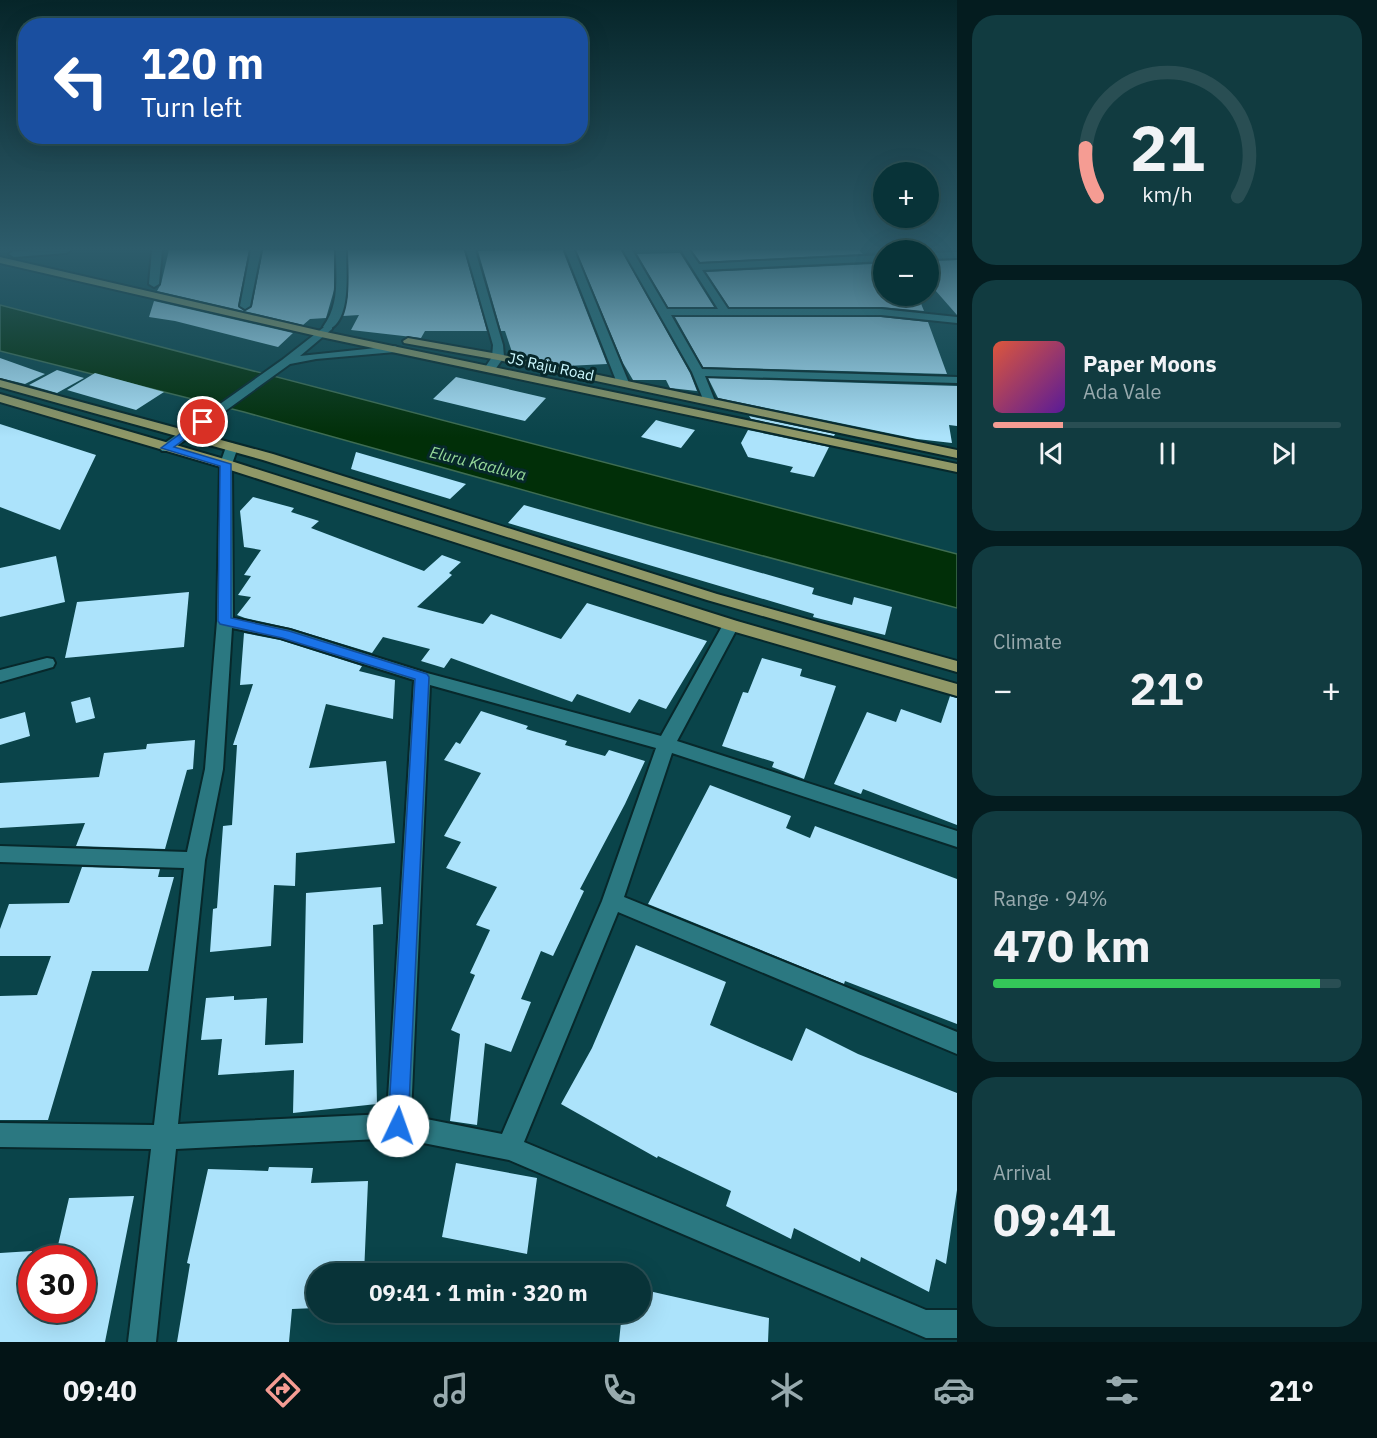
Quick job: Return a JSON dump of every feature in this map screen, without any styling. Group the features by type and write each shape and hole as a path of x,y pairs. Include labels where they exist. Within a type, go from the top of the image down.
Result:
{"main road":[{"name":"JS Raju Road","path":"244,313 325,330 498,357 957,454"},
{"name":"JS Raju Road","path":"267,313 395,349 957,468"},
{"path":"0,383 186,434 229,456 730,625 957,690"},
{"path":"0,398 166,448 229,456 957,667"}],"street":[{"path":"166,448 286,362 337,319 338,313"},
{"path":"488,313 498,345 498,357 490,369"},
{"path":"594,313 623,383"},
{"path":"665,313 698,372 709,401"},
{"path":"887,313 957,320"},
{"path":"286,362 316,356 395,349"},
{"path":"698,372 957,380"},
{"path":"142,1342 195,860 214,769 225,621 229,456"},
{"path":"225,621 284,634 422,677 666,744 957,839"},
{"path":"509,1148 612,900 666,744 730,625"},
{"path":"0,676 47,663"},
{"path":"398,1126 422,677"},
{"path":"0,854 195,860"},
{"path":"612,900 957,1043"},
{"path":"0,1135 165,1137 398,1126 509,1148 926,1324 957,1324"}],"water":[{"name":"Eluru Kaaluva","path":"0,313 29,313 957,554 957,608 648,525 244,412 0,351"}],"building":[{"path":"150,313 205,313 293,333 278,347 175,321 149,317"},
{"path":"251,313 328,313 326,318 310,319 303,325"},
{"path":"344,313 482,313 487,331 425,331 421,338 351,330 359,315 343,316"},
{"path":"496,313 587,313 607,364 566,366 513,355 505,331 501,331"},
{"path":"602,313 656,313 690,373 697,391 670,388 666,380 633,380 623,363"},
{"path":"675,317 881,317 928,322 947,374 703,367"},
{"path":"0,358 45,374 25,384 0,378"},
{"path":"57,370 84,378 57,393 29,385"},
{"path":"95,373 164,392 136,410 67,390"},
{"path":"456,377 546,398 525,421 433,399"},
{"path":"708,378 957,386 957,426 949,425 952,443 917,439 718,398"},
{"path":"749,416 835,434 834,436 751,419"},
{"path":"656,420 695,430 681,448 641,437"},
{"path":"0,424 96,455 60,530 0,507"},
{"path":"748,430 829,447 814,477 790,472 793,467 748,457 741,443"},
{"path":"356,452 466,484 450,499 351,469"},
{"path":"253,497 294,508 291,512 319,521 311,528 424,571 442,555 461,562 449,573 452,575 417,607 483,624 491,614 561,639 587,603 707,641 666,709 639,699 630,713 577,694 572,702 451,658 444,668 421,661 430,649 383,637 372,653 290,628 245,618 237,615 251,597 238,595 251,576 244,575 261,550 244,547 240,511"},
{"path":"524,505 814,588 812,594 852,605 854,597 892,607 885,635 813,617 814,614 508,523"},
{"path":"56,556 65,602 0,617 0,568"},
{"path":"189,592 184,647 65,658 77,602"},
{"path":"244,633 280,640 362,666 359,671 395,680 393,719 326,704 309,768 386,761 395,843 296,853 295,886 274,885 271,946 210,952 213,909 217,908 223,826 232,825 237,745 233,745 253,684 240,685"},
{"path":"762,658 802,669 800,676 836,686 804,779 772,767 774,762 722,746 743,692 748,693"},
{"path":"950,696 957,698 957,825 863,789 861,794 834,784 867,712 896,722 901,709 941,723"},
{"path":"90,697 95,718 76,723 71,702"},
{"path":"481,711 528,726 526,729 567,741 565,745 605,756 609,750 645,761 580,889 584,891 553,956 541,951 521,999 531,1002 511,1052 485,1043 477,1125 450,1121 460,1034 451,1030 475,975 470,973 490,930 476,925 497,887 446,868 461,842 444,836 481,773 444,760 456,742 460,744"},
{"path":"25,712 30,736 0,745 0,719"},
{"path":"195,740 193,769 187,770 165,849 76,846 85,823 0,828 0,783 99,777 104,753 146,749 147,744"},
{"path":"710,785 791,816 786,828 810,838 815,826 957,879 957,1024 845,981 844,984 648,904"},
{"path":"82,867 160,869 158,877 174,877 148,971 92,971 48,1120 0,1120 0,996 37,995 51,956 0,956 0,929 9,904 69,903"},
{"path":"381,887 383,924 373,925 377,1104 293,1113 294,1070 218,1075 222,1039 201,1040 206,998 234,996 234,1000 267,998 265,1045 303,1043 306,893"},
{"path":"636,945 726,982 710,1025 792,1061 806,1028 858,1054 957,1093 957,1190 946,1264 936,1259 929,1292 861,1257 860,1262 794,1228 791,1239 726,1206 731,1191 658,1156 657,1158 561,1104 592,1048"},
{"path":"456,1163 537,1178 527,1254 442,1237"},
{"path":"269,1167 313,1168 311,1183 368,1181 364,1263 306,1263 306,1308 292,1309 289,1342 177,1342 190,1264 187,1263 208,1169 268,1171"},
{"path":"134,1196 105,1342 0,1342 0,1253 18,1252 18,1323 96,1323 96,1245 58,1245 69,1198"},
{"path":"651,1291 769,1318 768,1342 619,1342 621,1323 651,1323"}],"route":[{"path":"203,422 166,448 226,464 225,621 284,634 422,677 398,1126"}]}
